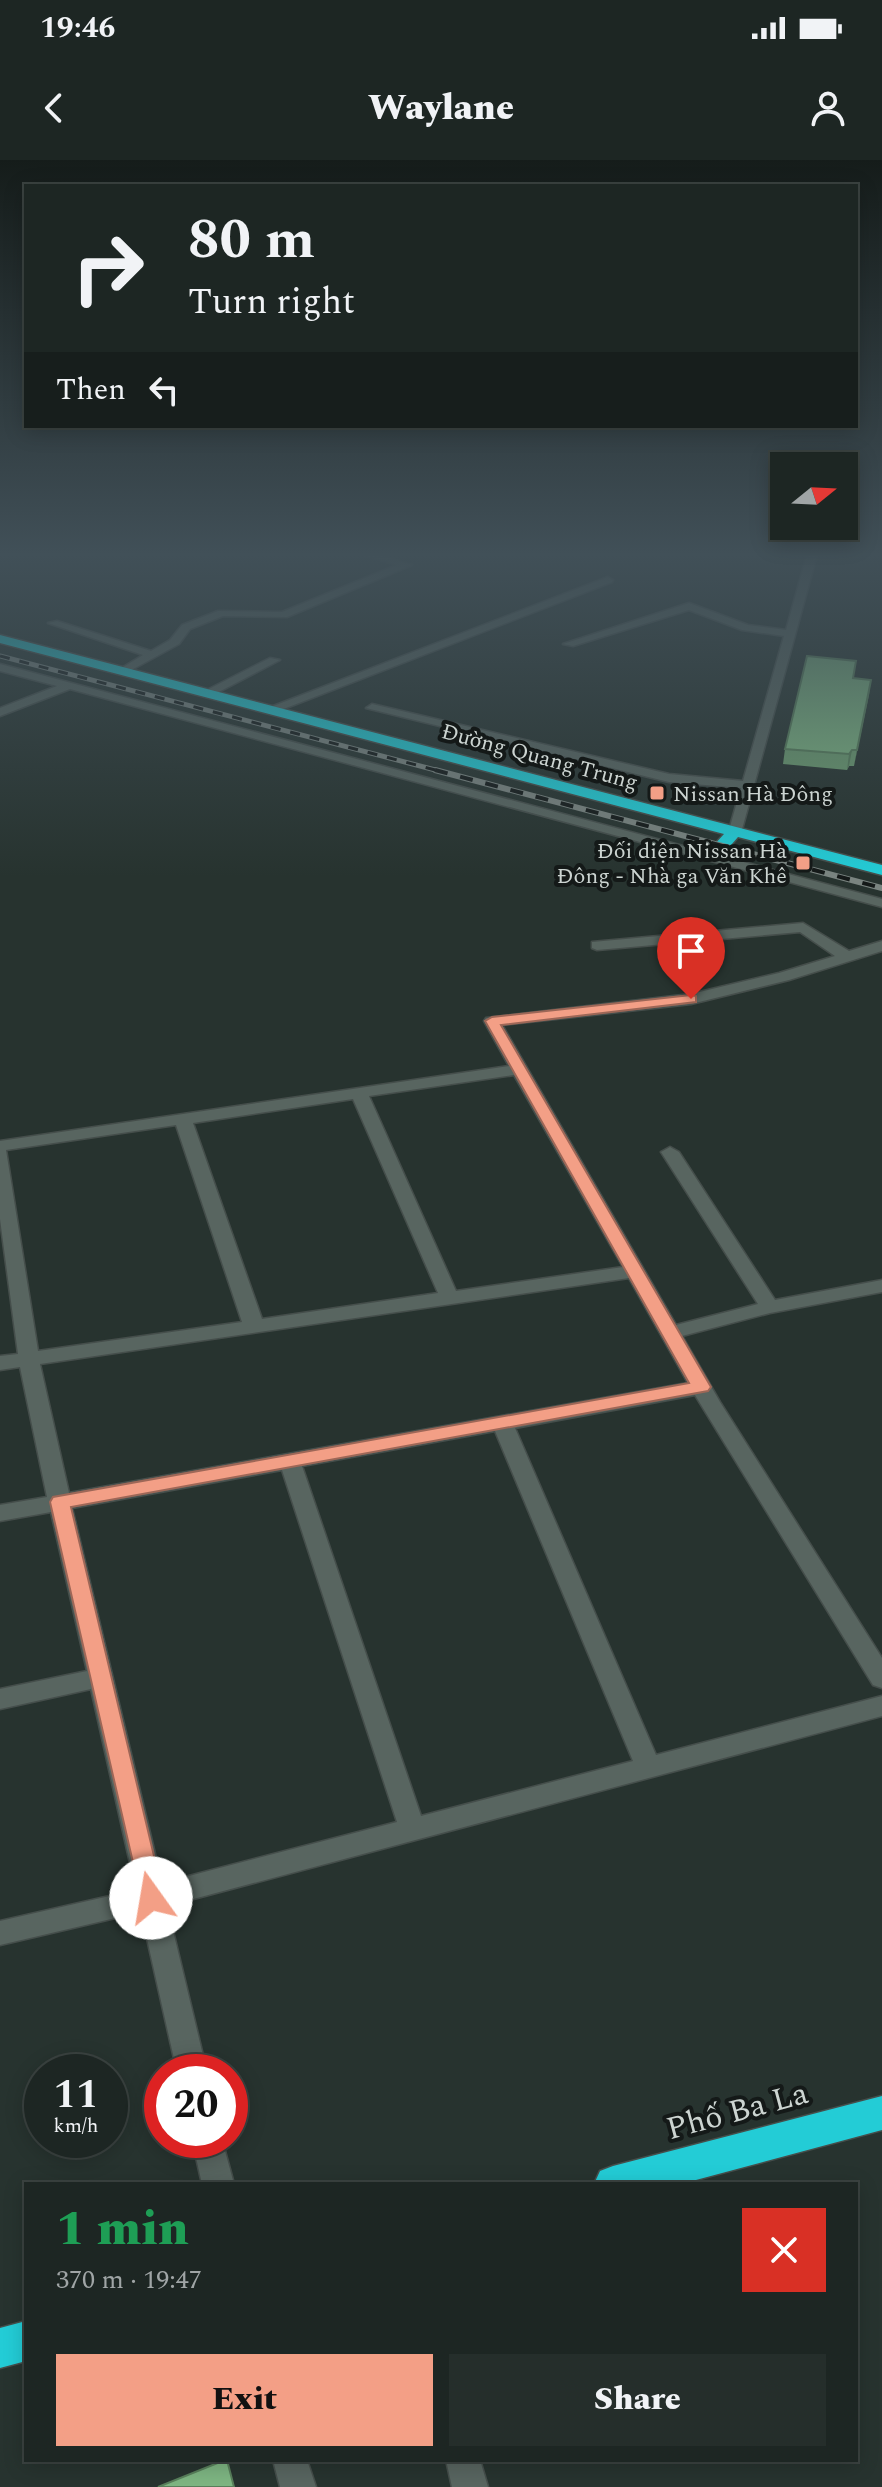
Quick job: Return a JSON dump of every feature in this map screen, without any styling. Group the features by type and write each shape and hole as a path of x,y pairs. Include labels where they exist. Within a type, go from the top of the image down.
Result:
{"highway":[{"name":"Đường Quang Trung","path":"80,660 882,870"},
{"path":"712,856 736,830"},
{"name":"Phố Ba La","path":"621,2182 882,2113"},
{"path":"0,2348 24,2342"}],"lane":[{"path":"124,671 145,660"},
{"path":"207,693 274,660"},
{"path":"269,710 400,660"},
{"path":"736,830 783,660"},
{"path":"0,667 882,903"},
{"path":"0,712 70,685"},
{"path":"372,708 669,778 748,785"},
{"path":"597,945 803,927 847,957"},
{"path":"882,946 784,977 691,999 492,1021 701,1387 882,1678"},
{"path":"0,1146 520,1069"},
{"path":"359,1093 449,1297"},
{"path":"183,1119 254,1326"},
{"path":"670,1152 770,1307"},
{"path":"0,1154 6,1242 28,1358 188,2054"},
{"path":"0,1363 635,1271"},
{"path":"670,1333 770,1307 882,1286"},
{"path":"0,1513 701,1387"},
{"path":"502,1423 648,1767"},
{"path":"290,1462 412,1829"},
{"path":"0,1699 100,1678"},
{"path":"0,1933 151,1898 882,1706"},
{"path":"212,2158 218,2182"},
{"path":"291,2462 298,2487"},
{"path":"464,2462 470,2487"}],"building":[{"path":"806,660 856,661 853,678 871,680 857,750 849,754 785,749"},
{"path":"220,2462 228,2462 234,2487 158,2487"}],"railway":[{"path":"14,660 443,772"},
{"path":"435,770 882,888"}],"place":[{"name":"Nissan Hà Đông","path":"657,793"},
{"name":"Đối diện Nissan Hà Đông - Nhà ga Văn Khê","path":"803,863"}],"route":[{"path":"151,1898 60,1502 701,1387 492,1021 691,999"}]}
